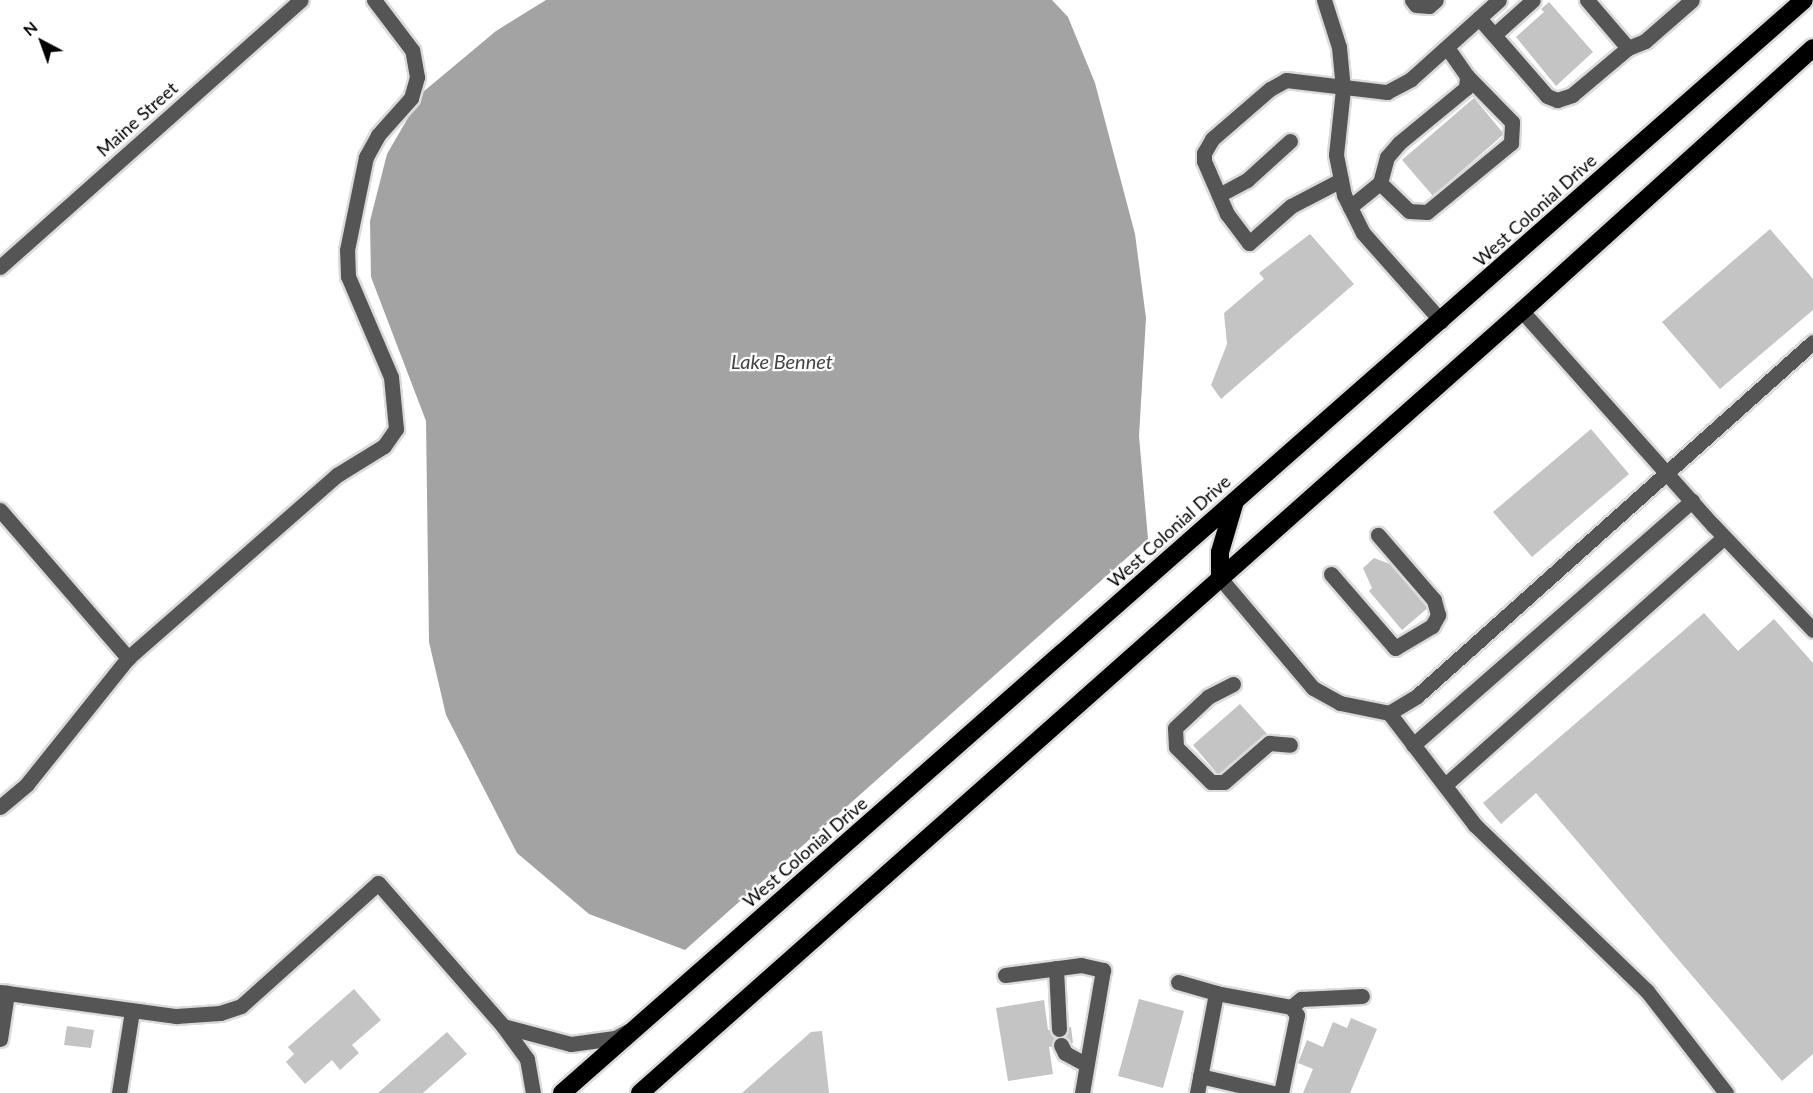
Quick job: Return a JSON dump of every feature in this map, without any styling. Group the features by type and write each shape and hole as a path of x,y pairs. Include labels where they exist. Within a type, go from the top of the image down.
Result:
{"highway":[{"name":"West Colonial Drive","path":"562,1093 1804,0"},
{"path":"640,1093 1522,311 1813,48"},
{"path":"1220,578 1220,552 1235,501"}],"street":[{"name":"Maine Street","path":"0,267 301,0"},
{"path":"0,807 27,784 128,658 337,475 384,446 396,429 392,377 348,276 347,250 366,157 378,135 411,98 417,77 412,50 374,0"},
{"path":"1324,0 1339,47 1343,89 1336,155 1350,207 1363,233 1441,321"},
{"path":"1412,0 1416,5 1429,6 1436,0"},
{"path":"1341,180 1291,206 1249,243 1227,214 1204,161 1207,145 1270,89 1286,80 1343,89 1387,92 1412,79 1499,0"},
{"path":"1494,35 1533,0"},
{"path":"1587,0 1628,48"},
{"path":"1479,18 1548,96 1557,99 1572,96 1628,48 1645,41 1692,0"},
{"path":"1380,183 1409,211 1427,212 1511,142 1512,122 1467,76 1447,47"},
{"path":"1350,207 1380,183 1387,157 1466,88 1467,76"},
{"path":"1219,195 1247,180 1290,141"},
{"path":"1522,311 1724,537 1813,630"},
{"path":"1389,713 1417,696 1813,342"},
{"path":"1413,744 1692,501"},
{"path":"0,510 128,658"},
{"path":"1331,574 1395,648 1432,626 1438,615 1434,600 1378,535"},
{"path":"1445,785 1724,537"},
{"path":"1220,578 1313,688 1340,703 1389,713 1475,825 1647,991 1726,1093"},
{"path":"1233,684 1208,697 1175,728 1176,747 1211,782 1224,782 1269,743 1290,745"},
{"path":"0,1039 4,992 132,1011 204,1017 241,1006 378,883 503,1026 527,1059 533,1093"},
{"path":"1005,975 1081,965 1103,970 1082,1093"},
{"path":"1056,968 1059,1029"},
{"path":"1178,982 1216,993 1291,1007 1296,1015 1281,1093"},
{"path":"1197,1093 1216,993"},
{"path":"1291,1007 1301,999 1362,996"},
{"path":"118,1093 132,1011"},
{"path":"503,1026 571,1044 615,1038 639,1024"},
{"path":"1061,1046 1065,1053 1086,1064"},
{"path":"1200,1076 1273,1093"}],"water":[{"name":"Lake Bennet","path":"546,0 1052,0 1068,17 1095,83 1135,234 1146,318 1139,436 1148,539 685,950 589,914 517,853 446,715 429,642 426,421 371,277 370,221 387,154 423,92 496,31"}],"building":[{"path":"1549,2 1593,52 1556,86 1516,37 1544,12 1541,9"},
{"path":"1474,98 1504,134 1433,196 1402,160"},
{"path":"1770,229 1813,279 1813,310 1720,389 1662,322"},
{"path":"1310,234 1354,284 1221,399 1211,385 1227,344 1224,313 1264,279 1259,273"},
{"path":"1591,429 1629,474 1532,557 1493,512"},
{"path":"1374,558 1390,564 1399,575 1402,573 1430,606 1402,630 1369,591 1372,588 1363,568"},
{"path":"1704,613 1738,651 1774,619 1813,663 1813,1054 1782,1081 1536,793 1501,824 1483,803"},
{"path":"1240,704 1268,735 1220,777 1193,745"},
{"path":"354,989 381,1020 352,1045 359,1053 340,1070 332,1060 305,1084 286,1062 294,1054 288,1047"},
{"path":"1139,999 1184,1011 1163,1088 1118,1076"},
{"path":"1044,1000 1048,1030 1071,1027 1073,1043 1049,1047 1053,1074 1008,1081 996,1008"},
{"path":"1351,1018 1377,1029 1350,1093 1303,1093 1313,1069 1298,1063 1307,1040 1323,1047 1333,1022 1347,1028"},
{"path":"67,1026 94,1030 91,1048 64,1045"},
{"path":"822,1031 829,1093 742,1093 811,1032"},
{"path":"447,1032 467,1054 423,1093 378,1093"}]}
